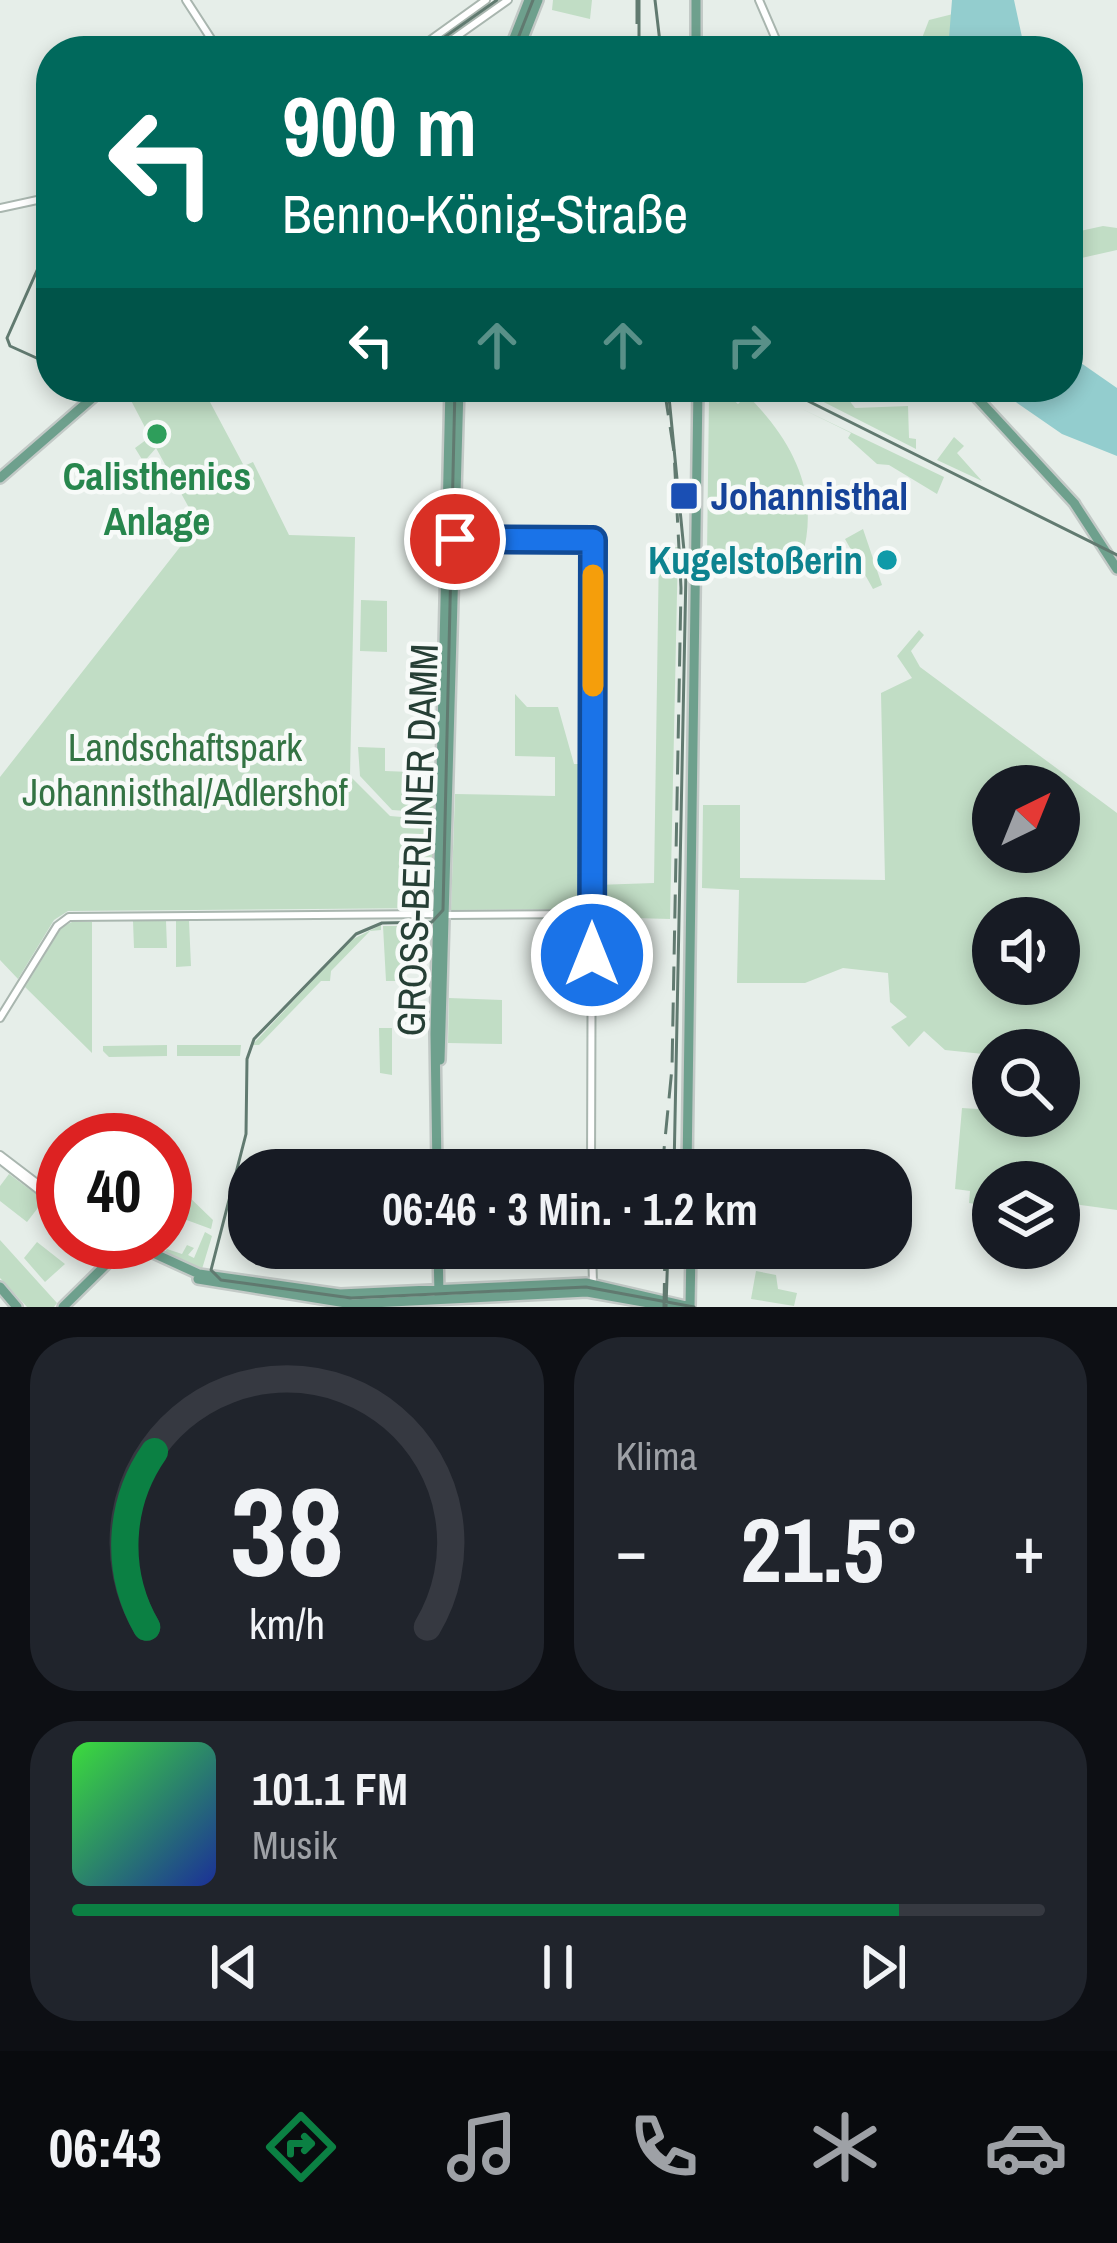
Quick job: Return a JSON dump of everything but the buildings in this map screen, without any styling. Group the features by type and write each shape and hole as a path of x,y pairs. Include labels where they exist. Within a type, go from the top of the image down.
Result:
{"main road":[{"path":"519,36 534,0"},
{"path":"698,0 698,36"},
{"path":"0,478 88,402"},
{"name":"GROSS-BERLINER DAMM","path":"437,1149 455,402"},
{"path":"690,1149 700,402"},
{"path":"981,402 1089,520 1117,569"},
{"path":"63,1307 105,1269"},
{"path":"187,1269 348,1295 487,1298 592,1288 688,1306 688,1269"},
{"path":"438,1269 439,1295"},
{"path":"0,1287 16,1306"},
{"path":"592,1288 671,1307"}],"street":[{"path":"186,0 209,36"},
{"path":"436,36 487,0"},
{"path":"457,36 508,0"},
{"path":"759,0 775,36"},
{"path":"0,208 36,200"},
{"path":"451,540 593,540 591,1149"},
{"path":"0,1018 55,928 69,917 592,914"},
{"path":"0,1157 36,1185"},
{"path":"592,1269 592,1288"}],"green space":[{"path":"553,0 592,0 590,19 552,10"},
{"path":"953,14 950,36 923,36 929,20"},
{"path":"1117,228 1117,250 1083,258 1083,230"},
{"name":"Landschaftspark Johannisthal/Adlershof","path":"132,402 210,402 244,466 253,462 289,535 355,537 350,776 390,816 437,820 433,908 68,911 54,920 18,979 0,960 0,777 198,524 156,448 121,488 117,482 143,461 135,448 150,437"},
{"path":"709,402 754,402 763,412 798,468 808,510 802,557 707,556"},
{"path":"824,402 850,402 855,408 908,406 909,438 916,439 916,449"},
{"path":"800,408 944,477 937,494 889,465 877,464 848,438 851,433"},
{"path":"954,437 964,446 957,453 982,481 937,460"},
{"path":"863,529 882,585 873,589 845,539"},
{"path":"659,547 678,547 670,919 597,917 596,885 654,883"},
{"path":"361,600 387,601 387,652 360,651"},
{"path":"919,630 924,635 911,651 920,667 1052,765 972,765 972,873 1080,873 1080,786 1117,813 1117,1210 1080,1205 1080,1161 972,1161 972,1203 970,1191 955,1189 962,1108 972,1109 972,1137 1080,1137 1080,1029 972,1029 972,1053 945,1050 924,1031 909,1047 891,1027 907,1017 890,1002 888,973 843,968 805,983 737,983 739,890 702,888 703,805 740,805 740,878 885,880 881,693 912,678 897,656"},
{"path":"515,694 527,707 558,707 574,764 583,764 589,909 451,910 455,794 555,796 555,757 515,756"},
{"path":"358,747 385,748 385,771 411,772 411,792 437,793 437,813 392,810 360,776"},
{"path":"133,921 166,921 167,948 134,948"},
{"path":"176,921 189,921 191,966 176,967"},
{"path":"92,922 92,1053 25,987 62,927"},
{"path":"381,925 381,930 370,931 331,971 330,981 321,981 259,1045 252,1045 351,940"},
{"path":"383,926 403,926 403,981 386,981"},
{"path":"449,998 502,1000 502,1044 448,1043"},
{"path":"379,1028 392,1028 392,1075 380,1073"},
{"path":"167,1045 167,1056 109,1057 103,1051 103,1046"},
{"path":"177,1045 241,1045 240,1056 177,1056"},
{"path":"9,1174 36,1194 36,1210 27,1222 0,1201 0,1186"},
{"path":"192,1200 213,1220 211,1229 192,1222"},
{"path":"205,1232 212,1236 202,1269 192,1265"},
{"path":"0,1240 57,1303 54,1307 27,1307 0,1278"},
{"path":"36,1243 36,1269 59,1269 45,1282 24,1258"},
{"path":"756,1271 776,1275 778,1289 797,1293 794,1306 751,1299"}],"water":[{"path":"952,0 1014,0 1022,36 949,36"},
{"path":"1083,364 1117,388 1117,456 1062,434 1016,402 1083,402"}],"tram line":[{"path":"446,36 497,0"},
{"path":"519,36 533,0"},
{"path":"639,0 639,36"},
{"path":"655,0 659,36"},
{"path":"36,273 7,338 10,346 36,358"},
{"path":"455,402 443,910 432,922 382,923 356,934 254,1039 247,1059 246,1134 211,1270 221,1280 351,1298 586,1287 694,1307"},
{"path":"669,402 686,571 674,1149"},
{"path":"810,402 1117,555"},
{"path":"666,1307 667,1269"}],"railway":[{"path":"637,0 637,36"},
{"path":"664,1149 672,1068 681,588 674,452 666,402"},
{"path":"664,1307 665,1269"}],"slow traffic":[{"path":"593,575 593,686"}],"place":[{"name":"Calisthenics Anlage","path":"157,434"},
{"name":"Johannisthal","path":"684,496"},
{"name":"Kugelstoßerin","path":"887,560"}],"route":[{"path":"455,539 593,540 592,955"}]}
